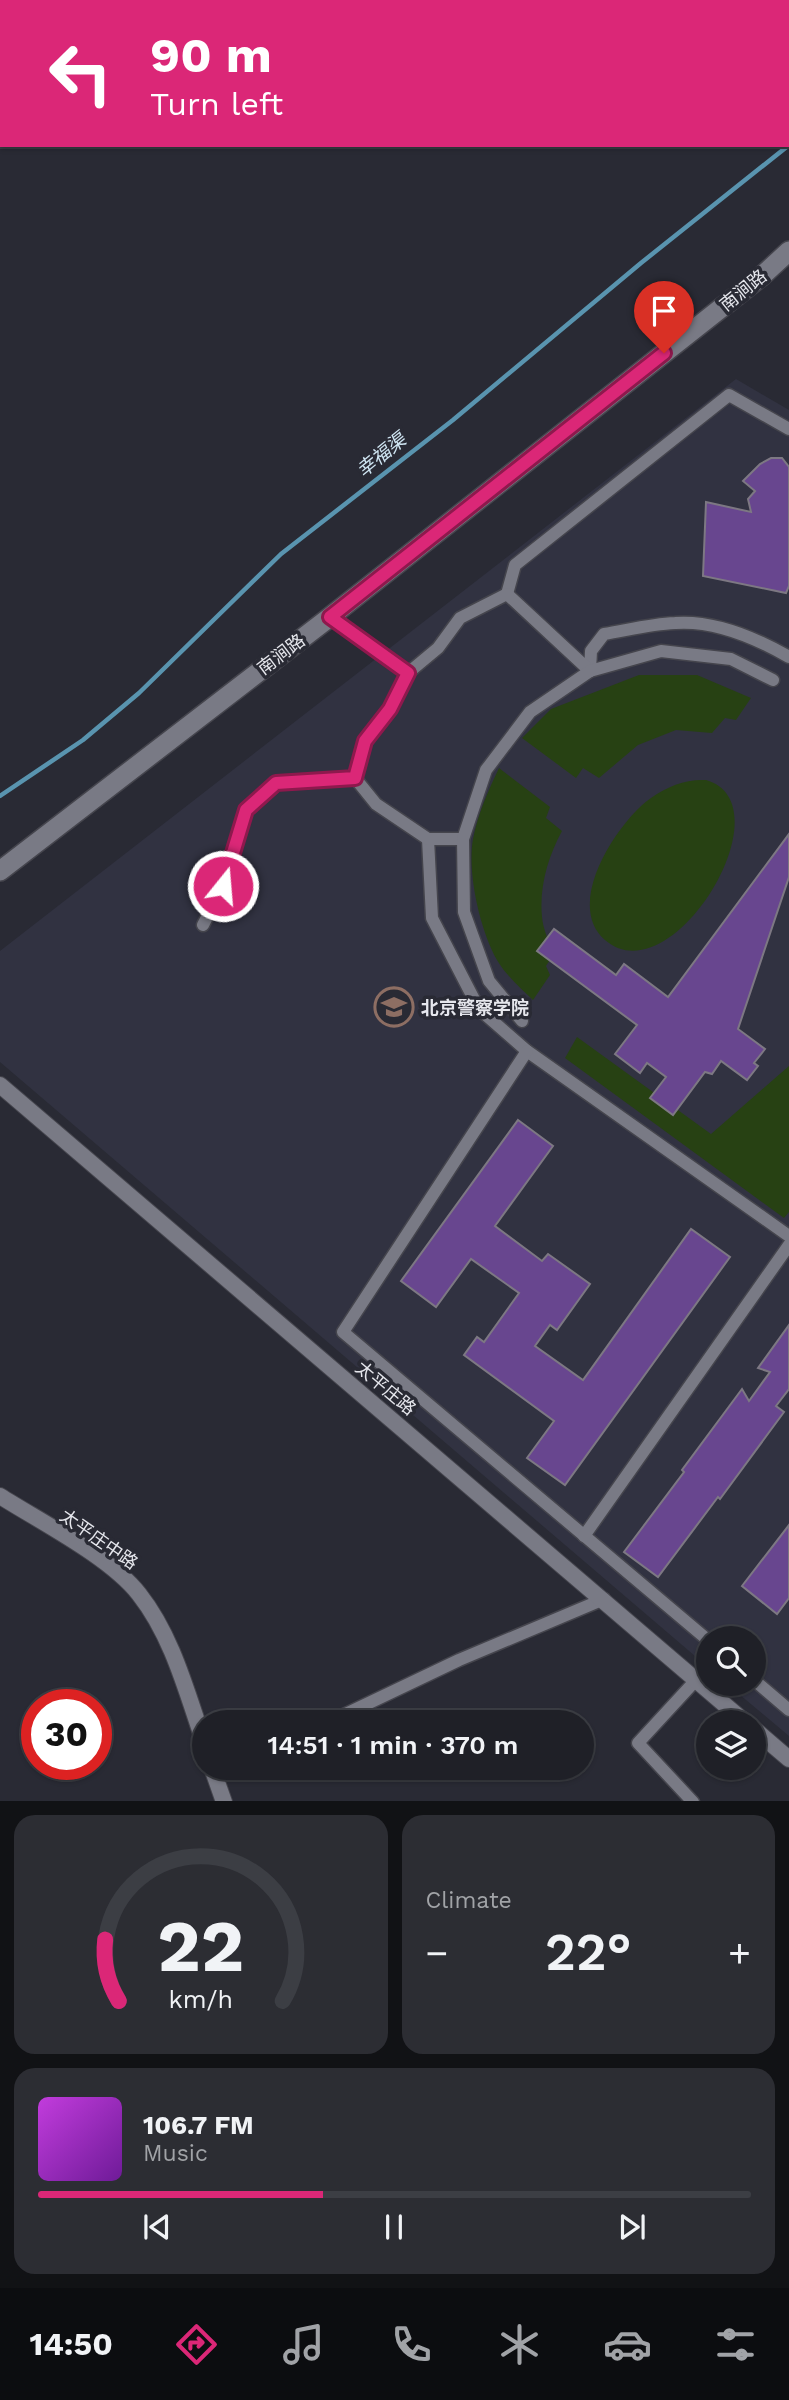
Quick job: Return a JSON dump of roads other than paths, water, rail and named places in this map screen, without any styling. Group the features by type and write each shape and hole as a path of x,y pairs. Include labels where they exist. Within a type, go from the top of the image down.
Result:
{"main road":[{"name":"南涧路","path":"0,871 330,617 763,275 789,251"}],"street":[{"path":"355,778 365,741 390,709 408,673 438,648 460,618 507,594 515,565 729,395 789,429"},
{"path":"507,594 590,671"},
{"path":"330,617 408,673"},
{"path":"590,671 591,651 604,634 678,622 720,628 759,640 789,657"},
{"path":"522,1021 489,981 464,912 463,839 486,770 530,712 590,671 661,651 732,659 773,680"},
{"path":"355,778 376,804 428,839 463,839"},
{"path":"202,925 223,886 246,810 276,783 355,778"},
{"path":"428,839 432,918 479,1009 527,1051 789,1236"},
{"path":"527,1051 343,1332 696,1630"},
{"name":"太平庄路","path":"0,1085 696,1680"},
{"path":"583,1536 789,1245"},
{"name":"太平庄中路","path":"0,1496 103,1560 139,1593 164,1634 193,1710"},
{"path":"354,1710 459,1660 604,1599"},
{"path":"692,1801 638,1743 696,1680"},
{"path":"766,1690 789,1710"},
{"name":"太平庄路","path":"715,1696 732,1710"},
{"path":"766,1740 789,1759"},
{"path":"217,1780 224,1801"}],"waterway":[{"name":"幸福渠","path":"0,796 83,740 139,693 281,554 453,420 641,263 786,147"}],"place":[{"name":"北京警察学院","path":"394,1007"}]}
